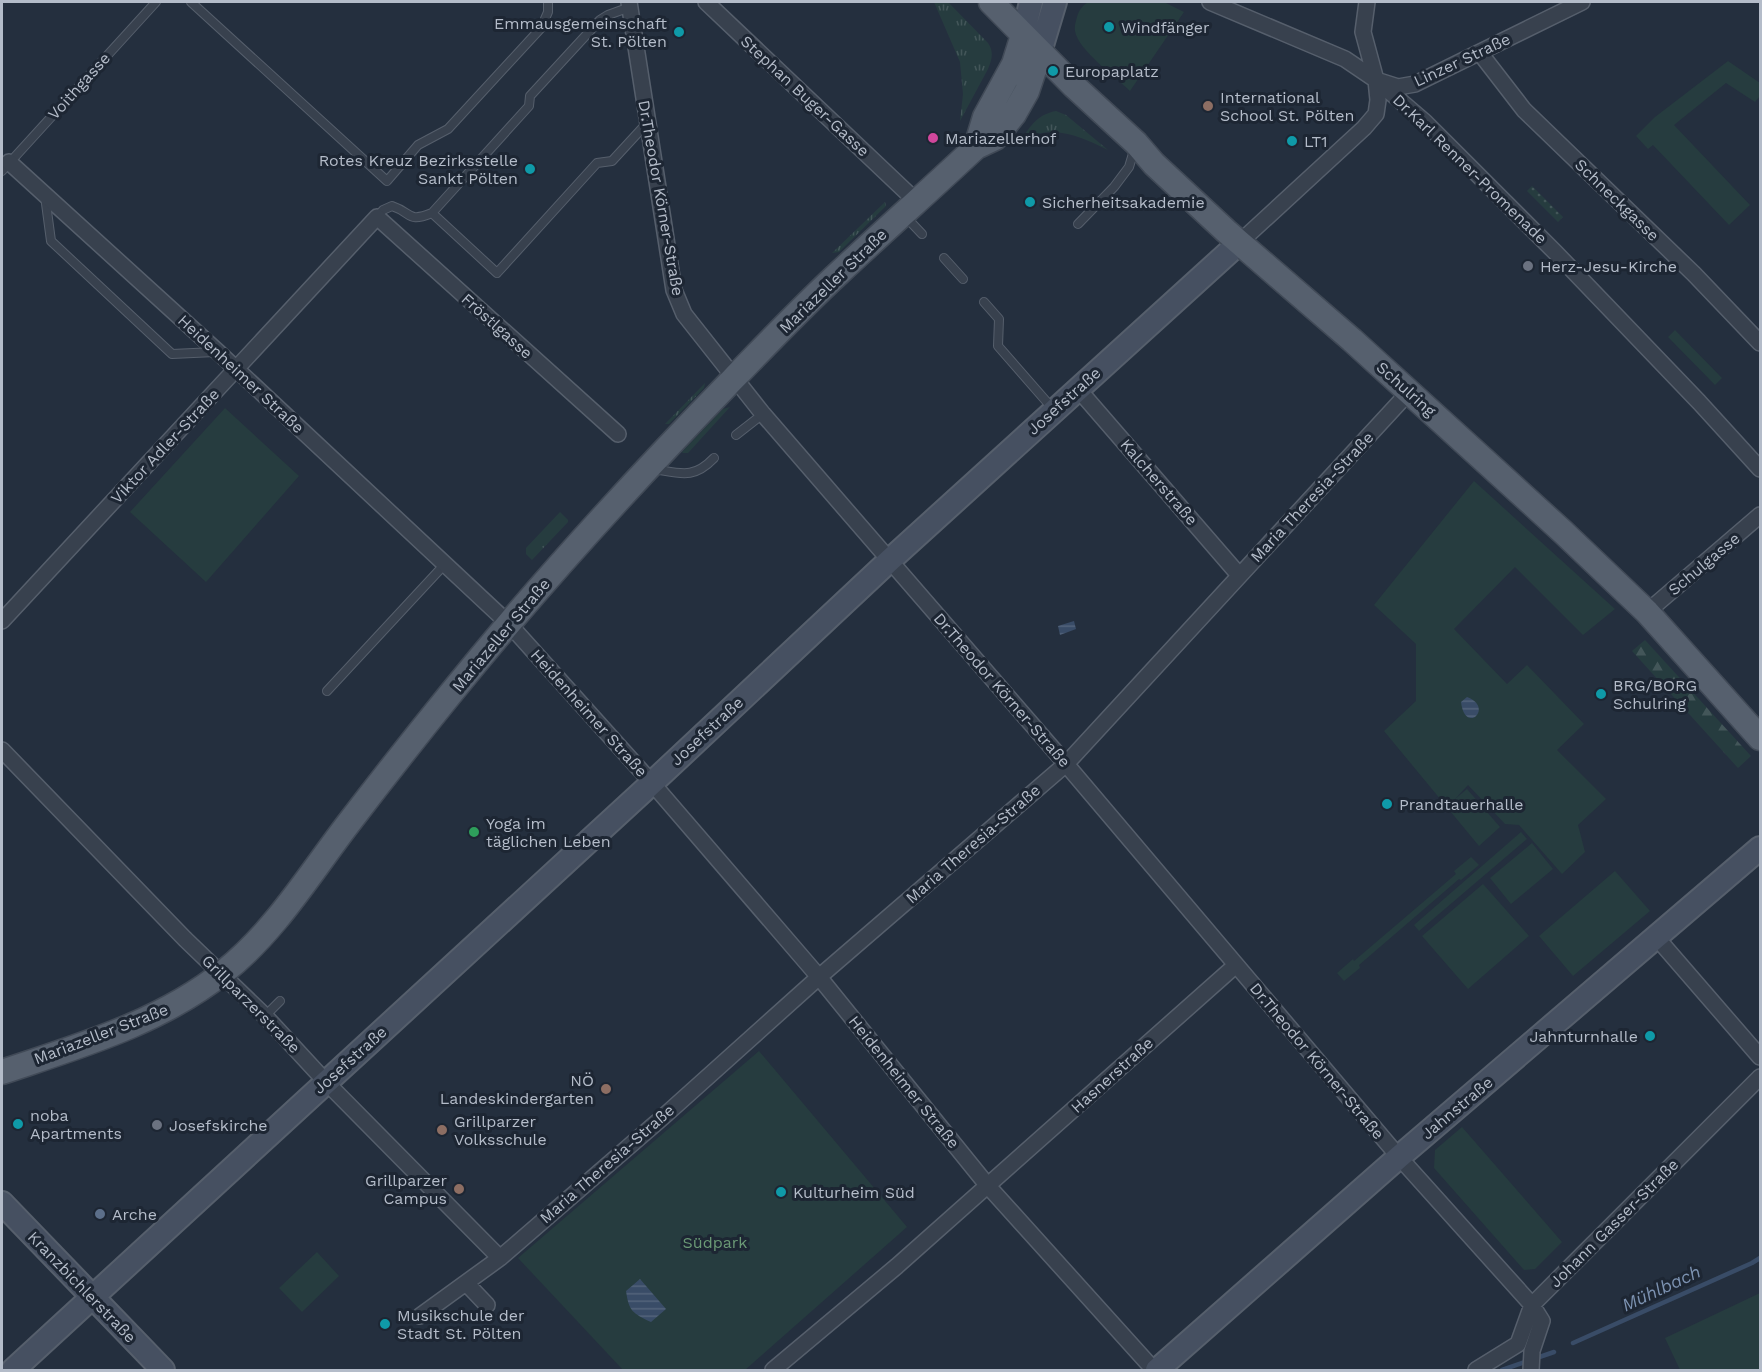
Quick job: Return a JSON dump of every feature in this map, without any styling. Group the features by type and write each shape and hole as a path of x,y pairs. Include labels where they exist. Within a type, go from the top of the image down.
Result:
{"main road":[{"path":"976,147 985,117 1014,64 1023,35 991,2"},
{"name":"Schulring","path":"1023,35 1136,142 1154,164 1239,243 1352,340 1563,532 1647,612 1761,738"},
{"name":"Mariazeller Straße","path":"2,1072 81,1046 155,1016 186,999 222,973 259,941 360,809 509,624 648,468 909,202 976,147 995,138 1014,114 1027,91 1040,52"}],"street":[{"name":"Stephan Buger-Gasse","path":"706,2 909,202"},
{"path":"1023,35 1031,2"},
{"path":"1040,52 1054,2"},
{"name":"Linzer Straße","path":"1210,2 1345,59 1376,80 1398,87 1415,84 1582,2"},
{"name":"Josefstraße","path":"13,1371 652,783 890,560 1373,118 1376,114 1378,100 1376,80 1363,32 1367,2"},
{"name":"Dr.Theodor Körner-Straße","path":"633,3 648,122 674,290 684,314 763,414 1066,764 1399,1157 1532,1305"},
{"name":"Schneckgasse","path":"1480,53 1524,110 1761,342"},
{"name":"Dr.Karl Renner-Promenade","path":"1376,80 1425,122 1540,237 1700,402 1761,469"},
{"name":"Heidenheimer Straße","path":"5,167 45,194 509,624 652,783 819,977 988,1186 1156,1371"},
{"name":"Viktor Adler-Straße","path":"2,621 377,217"},
{"name":"Fröstlgasse","path":"377,217 618,434"},
{"name":"Kalcherstraße","path":"1078,389 1239,575"},
{"name":"Maria Theresia-Straße","path":"420,1316 500,1258 663,1117 819,977 1066,764 1409,393"},
{"name":"Schulgasse","path":"1647,612 1761,515"},
{"name":"Grillparzerstraße","path":"2,750 185,939 222,973 288,1049 326,1082 500,1258"},
{"name":"Jahnstraße","path":"1156,1371 1399,1157 1761,848"},
{"path":"1657,938 1761,1057"},
{"name":"Hasnerstraße","path":"988,1186 1236,965"},
{"name":"Johann Gasser-Straße","path":"1476,1371 1518,1344 1532,1305 1761,1077"},
{"path":"773,1371 988,1186"},
{"name":"Kranzbichlerstraße","path":"2,1203 163,1371"},
{"path":"466,1283 487,1305"},
{"path":"1531,1371 1532,1351 1542,1321 1532,1305"}],"lane":[{"name":"Voithgasse","path":"5,167 156,2"},
{"path":"191,2 387,181 418,146 448,129 541,28 548,12 548,2"},
{"path":"377,217 383,210 392,206 413,218 432,213 529,106 530,96 600,20 633,3"},
{"path":"432,213 498,273 597,163 612,160 648,122"},
{"path":"1078,224 1114,187 1129,167 1136,142"},
{"path":"45,194 51,241 172,354 218,352"},
{"path":"909,202 922,234"},
{"path":"944,258 963,279"},
{"path":"984,302 999,319 998,346 1055,411"},
{"path":"736,435 763,414"},
{"path":"648,468 687,474 699,470 714,458"},
{"path":"327,691 445,564"},
{"path":"257,1013 280,1001"}],"green space":[{"path":"934,2 948,2 988,43 992,53 988,69 960,121 963,94 960,62"},
{"path":"1088,2 1164,2 1184,12 1130,91 1090,55 1078,38 1075,24 1081,8"},
{"path":"1728,61 1760,83 1760,96 1755,102 1726,83 1674,125 1750,205 1729,225 1653,145 1648,149 1636,136 1655,117"},
{"path":"1056,111 1066,115 1108,150 1073,135 1054,132 1035,135 1018,144 1038,119"},
{"path":"1532,186 1563,217 1558,222 1527,191"},
{"path":"885,202 886,206 839,252 832,253"},
{"path":"1675,330 1722,378 1715,385 1668,337"},
{"path":"705,383 704,388 669,424 665,424"},
{"path":"730,407 688,453 682,452 723,409"},
{"path":"225,408 299,476 206,582 130,512"},
{"path":"1474,481 1615,609 1583,635 1515,567 1454,629 1507,684 1527,665 1584,724 1557,750 1606,799 1578,825 1585,852 1562,874 1519,825 1505,824 1468,785 1455,799 1467,789 1500,827 1479,846 1384,731 1416,701 1416,644 1374,605"},
{"path":"560,512 568,522 532,560 526,554 526,548"},
{"path":"1645,640 1751,756 1738,768 1632,651"},
{"path":"1521,832 1527,839 1419,931 1414,925"},
{"path":"1532,843 1553,869 1511,904 1490,878"},
{"path":"1471,857 1479,865 1461,880 1459,879 1359,965 1360,968 1344,981 1337,973 1456,874 1454,871"},
{"path":"1615,871 1650,911 1573,976 1539,936"},
{"path":"1483,884 1529,936 1468,989 1422,936"},
{"name":"Südpark","path":"759,1051 907,1227 745,1370 623,1370 518,1258"},
{"path":"1462,1127 1562,1242 1535,1269 1524,1270 1434,1168 1435,1150"},
{"path":"317,1252 339,1276 302,1312 279,1288"},
{"path":"1760,1293 1760,1370 1680,1370 1665,1338"}],"water":[{"path":"1074,621 1076,629 1060,635 1058,626"},
{"path":"1467,697 1475,701 1478,707 1476,716 1472,718 1464,712 1461,702"},
{"path":"640,1279 666,1309 651,1322 632,1311 628,1303 626,1291"}],"waterway":[{"name":"Mühlbach","path":"1573,1343 1760,1258"},
{"name":"Mühlbach","path":"1502,1370 1554,1352"}],"place":[{"name":"Windfänger","path":"1109,27"},
{"name":"Emmausgemeinschaft St. Pölten","path":"679,32"},
{"name":"Europaplatz","path":"1053,71"},
{"name":"International School St. Pölten","path":"1208,106"},
{"name":"Mariazellerhof","path":"933,138"},
{"name":"LT1","path":"1292,141"},
{"name":"Rotes Kreuz Bezirksstelle Sankt Pölten","path":"530,169"},
{"name":"Sicherheitsakademie","path":"1030,202"},
{"name":"Herz-Jesu-Kirche","path":"1528,266"},
{"name":"BRG/BORG Schulring","path":"1601,694"},
{"name":"Prandtauerhalle","path":"1387,804"},
{"name":"Yoga im täglichen Leben","path":"474,832"},
{"name":"Jahnturnhalle","path":"1650,1036"},
{"name":"NÖ Landeskindergarten","path":"606,1089"},
{"name":"noba Apartments","path":"18,1124"},
{"name":"Josefskirche","path":"157,1125"},
{"name":"Grillparzer Volksschule","path":"442,1130"},
{"name":"Grillparzer Campus","path":"459,1189"},
{"name":"Kulturheim Süd","path":"781,1192"},
{"name":"Arche","path":"100,1214"},
{"name":"Musikschule der Stadt St. Pölten","path":"385,1324"}]}
